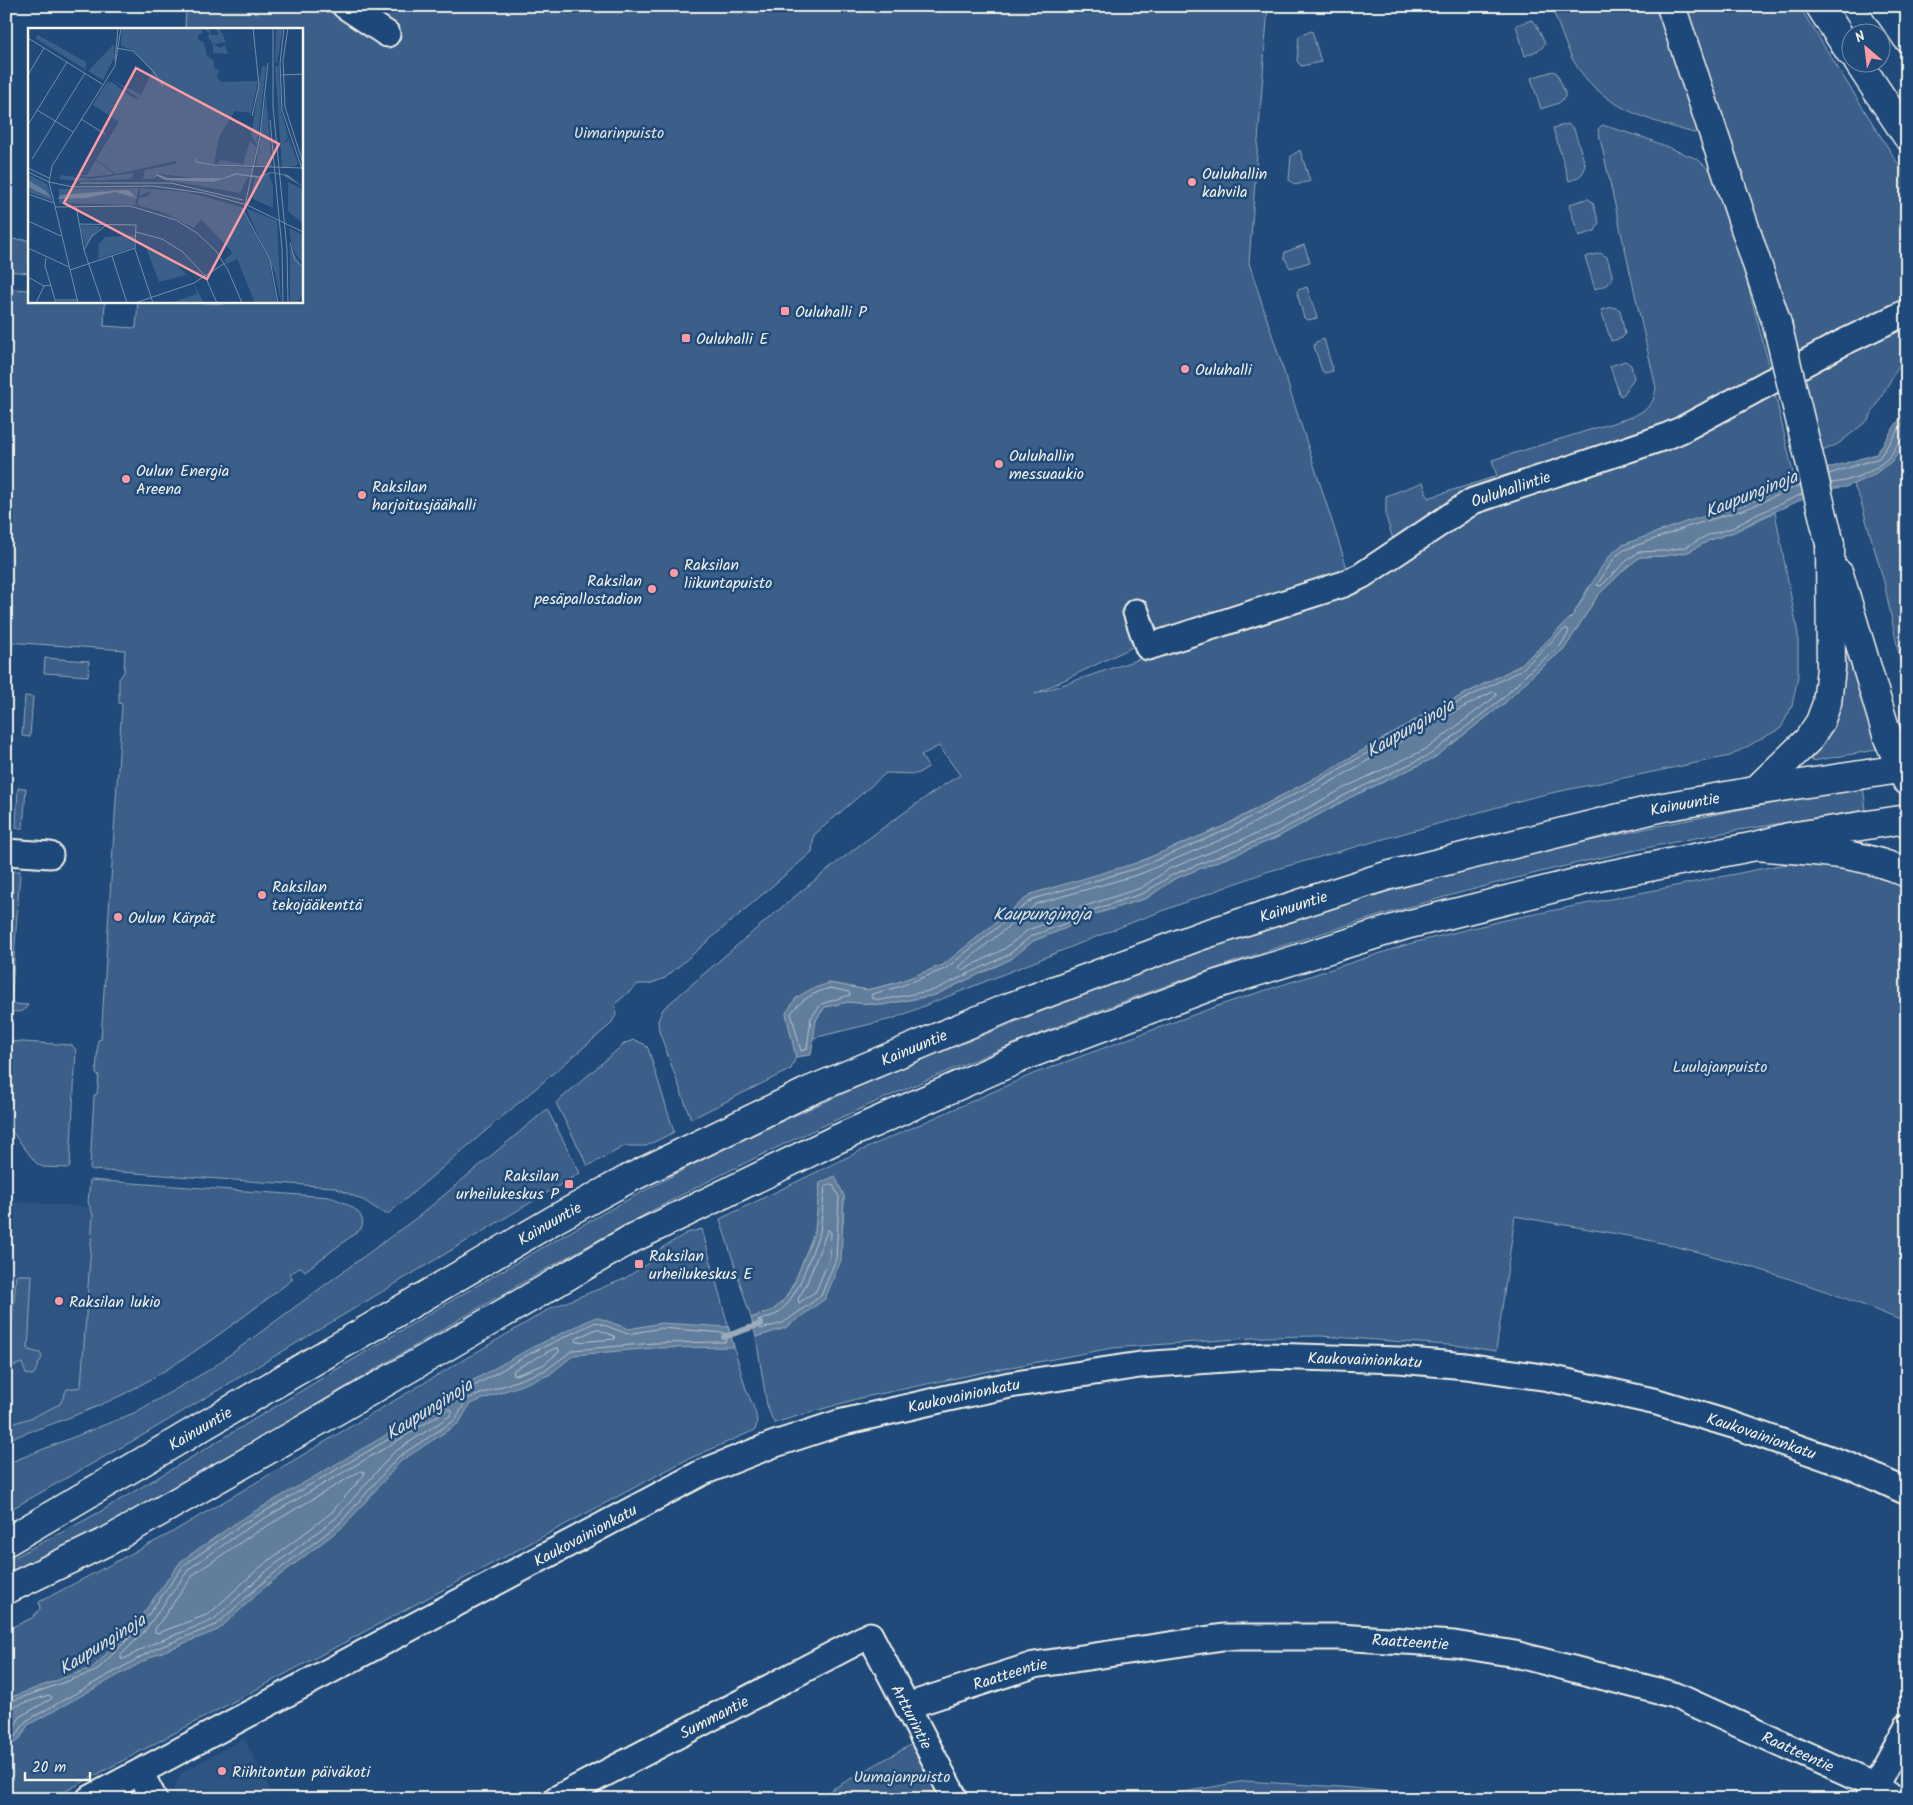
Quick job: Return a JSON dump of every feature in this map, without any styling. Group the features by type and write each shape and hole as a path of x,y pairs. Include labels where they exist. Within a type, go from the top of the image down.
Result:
{"highway":[{"path":"1671,6 1777,324 1830,544 1888,738 1905,773"},
{"path":"1820,6 1840,37"},
{"path":"1885,6 1907,38"},
{"path":"1865,72 1907,136"},
{"path":"1755,790 1808,740 1820,722 1827,703 1831,668 1830,544"},
{"name":"Kainuuntie","path":"6,1542 557,1218 628,1179 809,1091 1007,1008 1200,936 1386,876 1663,807 1755,790 1905,773"},
{"path":"6,1590 110,1540 631,1240 836,1140 1027,1055 1214,985 1406,925 1603,876 1756,846 1790,837 1907,818"},
{"path":"1756,846 1852,856 1880,862 1907,873"}],"street":[{"path":"345,6 387,34"},
{"name":"Ouluhallintie","path":"1136,612 1148,647 1344,584 1360,576 1472,500 1673,433 1763,387 1842,343 1907,312"},
{"path":"6,852 50,855"},
{"name":"Kaukovainionkatu","path":"90,1799 703,1472 772,1445 839,1423 964,1394 1071,1375 1140,1365 1267,1356 1399,1360 1530,1374 1657,1402 1733,1425 1853,1467 1907,1492"},
{"name":"Artturintie","path":"870,1635 955,1799"},
{"name":"Summantie","path":"561,1797 870,1635"},
{"name":"Raatteentie","path":"907,1706 1034,1665 1223,1637 1338,1637 1454,1644 1515,1654 1674,1695 1879,1795"},
{"path":"1879,1795 1907,1727"},
{"path":"140,1772 154,1799"}],"shaded area":[{"name":"Raksilan lukio","path":"6,1201 119,1209 106,1392 6,1432"},
{"name":"Riihitontun päiväkoti","path":"244,1738 275,1799 175,1799 174,1788 181,1773"}],"green space":[{"name":"Raksilan liikuntapuisto","path":"186,6 1268,6 1249,263 1348,571 1170,629 1035,694 1211,635 1370,585 1446,529 1469,515 1685,438 1775,394 1795,482 1744,505 1657,532 1588,588 1573,615 1519,666 1422,716 1317,777 1222,827 1136,863 979,937 943,965 896,983 867,990 830,983 786,1013 796,1057 791,1069 691,1119 659,1031 658,1021 663,1009 832,866 891,822 960,775 939,746 921,755 928,767 917,774 886,773 814,835 812,852 665,978 649,984 638,984 615,1004 616,1015 610,1025 388,1214 383,1213 365,1201 333,1187 92,1170 90,1168 94,1095 97,1094 99,1075 96,1074 98,1040 101,1039 122,704 119,703 119,679 124,672 125,650 6,642 6,319 10,319 12,289 28,290 28,302 105,302 104,326 136,328 138,302 223,304 224,302 302,302 302,28 185,28"},
{"path":"1551,6 1657,6 1701,125 1698,132 1694,133 1658,123 1641,116 1610,100 1596,89 1573,60"},
{"path":"1680,6 1799,6 1907,178 1907,299 1796,353"},
{"path":"1532,20 1536,24 1545,43 1541,49 1525,56 1516,25"},
{"path":"1312,31 1321,62 1301,66 1297,61 1299,36"},
{"path":"1553,71 1557,73 1565,97 1559,103 1541,109 1531,78"},
{"path":"1568,124 1574,129 1585,164 1581,175 1569,181 1553,128"},
{"path":"1602,125 1645,138 1697,159 1710,170 1722,189 1771,372 1677,421 1460,495 1432,513 1402,537 1393,539 1386,517 1386,496 1423,482 1428,498 1497,476 1492,460 1632,417 1646,409 1651,403 1656,388 1598,129"},
{"path":"1300,150 1310,181 1295,185 1289,180 1291,156"},
{"path":"1586,199 1593,203 1599,223 1595,231 1579,236 1569,206"},
{"path":"6,239 28,240 28,273 6,271"},
{"path":"1304,245 1310,262 1290,268 1284,257 1285,252"},
{"path":"1600,253 1607,257 1612,280 1606,285 1595,289 1585,257"},
{"path":"1307,287 1317,318 1308,320 1304,318 1297,293 1298,290"},
{"path":"1613,307 1620,310 1625,334 1622,338 1611,341 1601,310"},
{"path":"1907,324 1907,351 1868,420 1838,444 1820,452 1802,377"},
{"path":"1324,339 1333,371 1325,373 1322,371 1314,346 1316,342"},
{"path":"1625,361 1631,365 1634,378 1624,394 1620,396 1610,366"},
{"path":"1907,439 1907,685 1905,684 1884,582 1860,499 1853,484 1884,466"},
{"path":"1775,512 1798,634 1798,676 1792,706 1781,728 1730,756 1537,796 1266,872 1133,922 892,1019 813,1038 816,1020 825,1007 848,1002 882,1005 935,995 1011,959 1033,941 1066,928 1083,918 1147,898 1174,879 1276,838 1349,798 1434,758 1506,702 1536,672 1565,648 1598,595 1640,557 1688,552 1710,540 1734,532"},
{"path":"1849,648 1876,750 1812,761 1811,759 1825,742 1835,718 1841,649"},
{"path":"45,658 89,661 88,676 44,673"},
{"path":"25,696 33,697 30,737 22,736"},
{"path":"1863,787 1866,810 1716,834 1618,854 1465,891 1238,960 1090,1014 923,1081 814,1130 653,1210 481,1307 134,1512 87,1538 6,1576 6,1562 96,1514 536,1251 685,1169 788,1118 893,1072 1158,967 1257,932 1356,901 1545,851 1671,823"},
{"path":"18,788 26,788 23,828 16,828"},
{"name":"Luulajanpuisto","path":"1803,862 1816,862 1856,869 1907,887 1907,1323 1808,1285 1706,1254 1639,1238 1515,1216 1496,1351 1462,1346 1320,1336 1265,1337 1112,1348 860,1398 774,1423 767,1406 756,1337 785,1328 843,1224 844,1196 820,1183 815,1231 795,1281 785,1299 773,1310 751,1318 720,1219 862,1150 1033,1074 1223,1004 1412,943 1505,920"},
{"path":"11,871 20,871 11,1004 28,1005 24,1010 16,1012 6,1011 6,944"},
{"path":"634,1040 648,1048 674,1132 646,1146 625,1146 588,1166 556,1103 625,1043"},
{"path":"6,1041 72,1045 76,1050 69,1168 43,1167 36,1163 6,1124"},
{"path":"547,1109 580,1173 145,1434 6,1512 6,1464 134,1413 209,1370 419,1216"},
{"path":"90,1180 330,1197 358,1212 361,1217 361,1229 305,1271 301,1267 290,1274 293,1279 233,1325 148,1381 97,1406 6,1440 6,1426 33,1417 60,1404 67,1389 81,1387 93,1215 88,1202"},
{"path":"702,1229 745,1386 756,1413 755,1430 686,1460 51,1799 6,1799 6,1630 32,1618 40,1609 39,1602 169,1534 551,1308 624,1279 650,1262 648,1256 687,1233"},
{"path":"16,1275 32,1275 28,1350 40,1353 42,1357 34,1374 31,1375 26,1374 22,1363 6,1368 6,1340 11,1339"},
{"name":"Uumajanpuisto","path":"912,1744 940,1799 815,1799"},
{"path":"1245,1781 1342,1787 1463,1799 1146,1799"}],"water":[{"name":"Kaupunginoja","path":"1907,408 1907,439 1892,461 1872,476 1846,487 1826,489 1760,518 1734,532 1710,540 1688,552 1640,557 1598,595 1565,648 1536,672 1506,702 1434,758 1349,798 1276,838 1174,879 1147,898 1083,918 1066,928 1033,941 1011,959 935,995 882,1005 848,1002 825,1007 816,1020 811,1055 796,1057 786,1013 796,998 811,989 830,983 867,990 896,983 943,965 1031,894 1136,863 1222,827 1317,777 1422,716 1519,666 1573,615 1601,568 1612,553 1622,545 1688,521 1744,505 1822,470 1876,454"},
{"path":"835,1176 844,1196 841,1260 825,1299 785,1328 756,1337 751,1318 773,1310 785,1299 795,1281 815,1231 820,1183"},
{"name":"Kaupunginoja","path":"596,1317 629,1329 661,1323 728,1327 734,1347 654,1348 574,1355 549,1375 470,1404 459,1423 401,1461 344,1526 271,1582 218,1630 157,1654 28,1725 19,1740 6,1747 6,1699 93,1667 134,1626 181,1561 240,1520 386,1435 472,1381 529,1349"}],"waterway":[{"name":"Kaupunginoja","path":"724,1337 761,1324"}],"place":[{"name":"Ouluhallin kahvila","path":"1192,182"},
{"name":"Ouluhalli P","path":"785,311"},
{"name":"Ouluhalli E","path":"686,338"},
{"name":"Ouluhalli","path":"1185,369"},
{"name":"Ouluhallin messuaukio","path":"999,464"},
{"name":"Oulun Energia Areena","path":"126,479"},
{"name":"Raksilan harjoitusjäähalli","path":"362,495"},
{"name":"Raksilan liikuntapuisto","path":"674,573"},
{"name":"Raksilan pesäpallostadion","path":"652,589"},
{"name":"Raksilan tekojääkenttä","path":"262,895"},
{"name":"Oulun Kärpät","path":"118,917"},
{"name":"Raksilan urheilukeskus P","path":"569,1184"},
{"name":"Raksilan urheilukeskus E","path":"639,1264"},
{"name":"Raksilan lukio","path":"59,1301"},
{"name":"Riihitontun päiväkoti","path":"222,1771"}],"park label":[{"name":"Uimarinpuisto","path":"619,132"}]}
